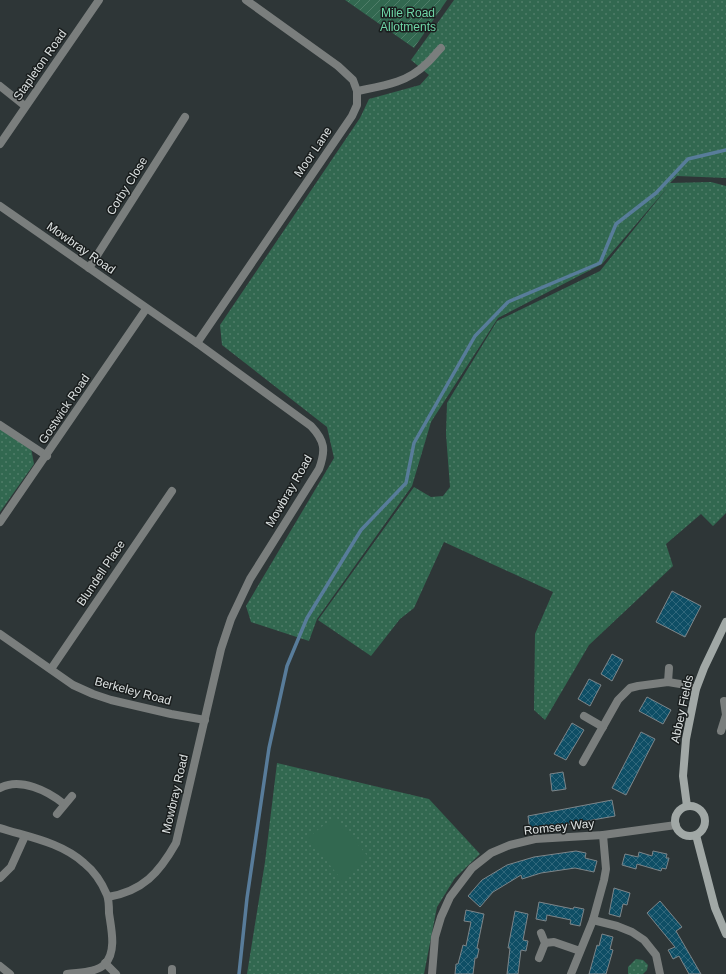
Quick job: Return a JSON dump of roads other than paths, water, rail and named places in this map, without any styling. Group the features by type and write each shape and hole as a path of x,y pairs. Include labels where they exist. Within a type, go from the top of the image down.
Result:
{"street":[{"name":"Stapleton Road","path":"0,144 99,0"},
{"path":"246,0 338,66 353,80 357,91 398,82 413,75 427,64 441,48"},
{"path":"0,86 25,106"},
{"name":"Moor Lane","path":"196,343 352,116 357,104 357,91"},
{"name":"Corby Close","path":"89,268 185,117"},
{"name":"Mowbray Road","path":"0,206 196,343 311,426 320,436 323,446 323,458 319,469 250,578 231,619 221,649 176,844 164,864 146,881 128,892 108,896"},
{"name":"Gostwick Road","path":"0,522 47,456 146,309"},
{"path":"0,425 47,456"},
{"name":"Blundell Place","path":"51,669 172,491"},
{"name":"Abbey Fields","path":"687,806 683,776 686,739 696,689 704,668 726,622"},
{"name":"Berkeley Road","path":"0,634 73,685 93,694 111,700 171,714 205,720"},
{"path":"668,682 669,668"},
{"path":"583,762 618,700 630,688 668,682 696,689"},
{"path":"721,731 726,715 724,701"},
{"path":"584,716 603,727"},
{"path":"0,788 6,785 22,785 47,792 64,804"},
{"path":"57,814 72,796"},
{"path":"687,806 697,807 704,814 705,824 696,835 686,835 681,833 676,825 676,815 687,806"},
{"name":"Romsey Way","path":"432,974 435,937 441,917 450,897 461,881 479,861 491,853 510,845 535,839 603,835 676,825"},
{"path":"0,828 52,844 78,857 91,869 108,896 112,939 110,953 105,963 95,970 67,974"},
{"path":"571,974 588,936 604,880 606,869 603,835"},
{"path":"696,835 715,908 726,934"},
{"path":"0,878 11,867 25,836"},
{"path":"593,920 617,926 632,932 644,940 656,954 660,974"},
{"path":"541,933 546,943"},
{"path":"546,943 554,942 580,951"},
{"path":"539,958 546,943"},
{"path":"105,963 116,974"},
{"path":"0,966 10,974"}],"waterway":[{"path":"239,974 247,898 269,748 287,666 307,618 361,530 406,483 414,443 475,336 508,302 600,263 616,224 656,193 688,159 726,150"}],"park label":[{"name":"Mile Road Allotments","path":"408,20"}]}
